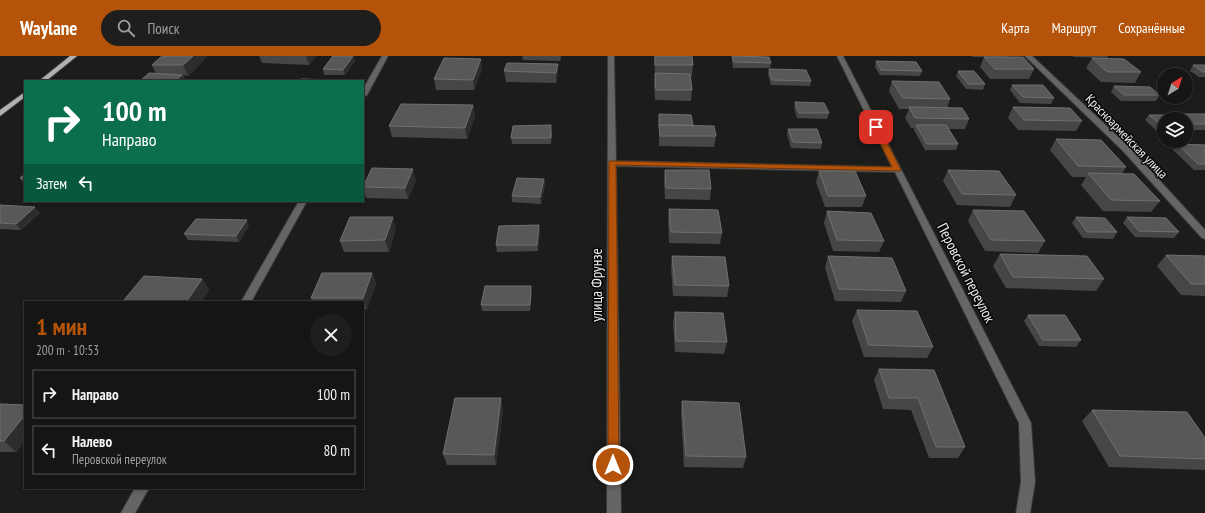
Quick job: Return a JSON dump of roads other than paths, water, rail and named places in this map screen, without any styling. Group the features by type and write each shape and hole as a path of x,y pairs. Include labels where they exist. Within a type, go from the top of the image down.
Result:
{"main road":[{"path":"43,80 74,56"},
{"path":"0,114 24,95"}],"street":[{"path":"364,93 385,56"},
{"name":"улица Фрунзе","path":"611,56 614,513"},
{"name":"Перовской переулок","path":"840,56 1025,423 1028,482 1023,513"},
{"name":"Красноармейская улица","path":"1028,56 1126,149 1205,236"},
{"path":"612,163 897,170"},
{"path":"247,301 302,202"},
{"path":"128,513 141,489"}]}
